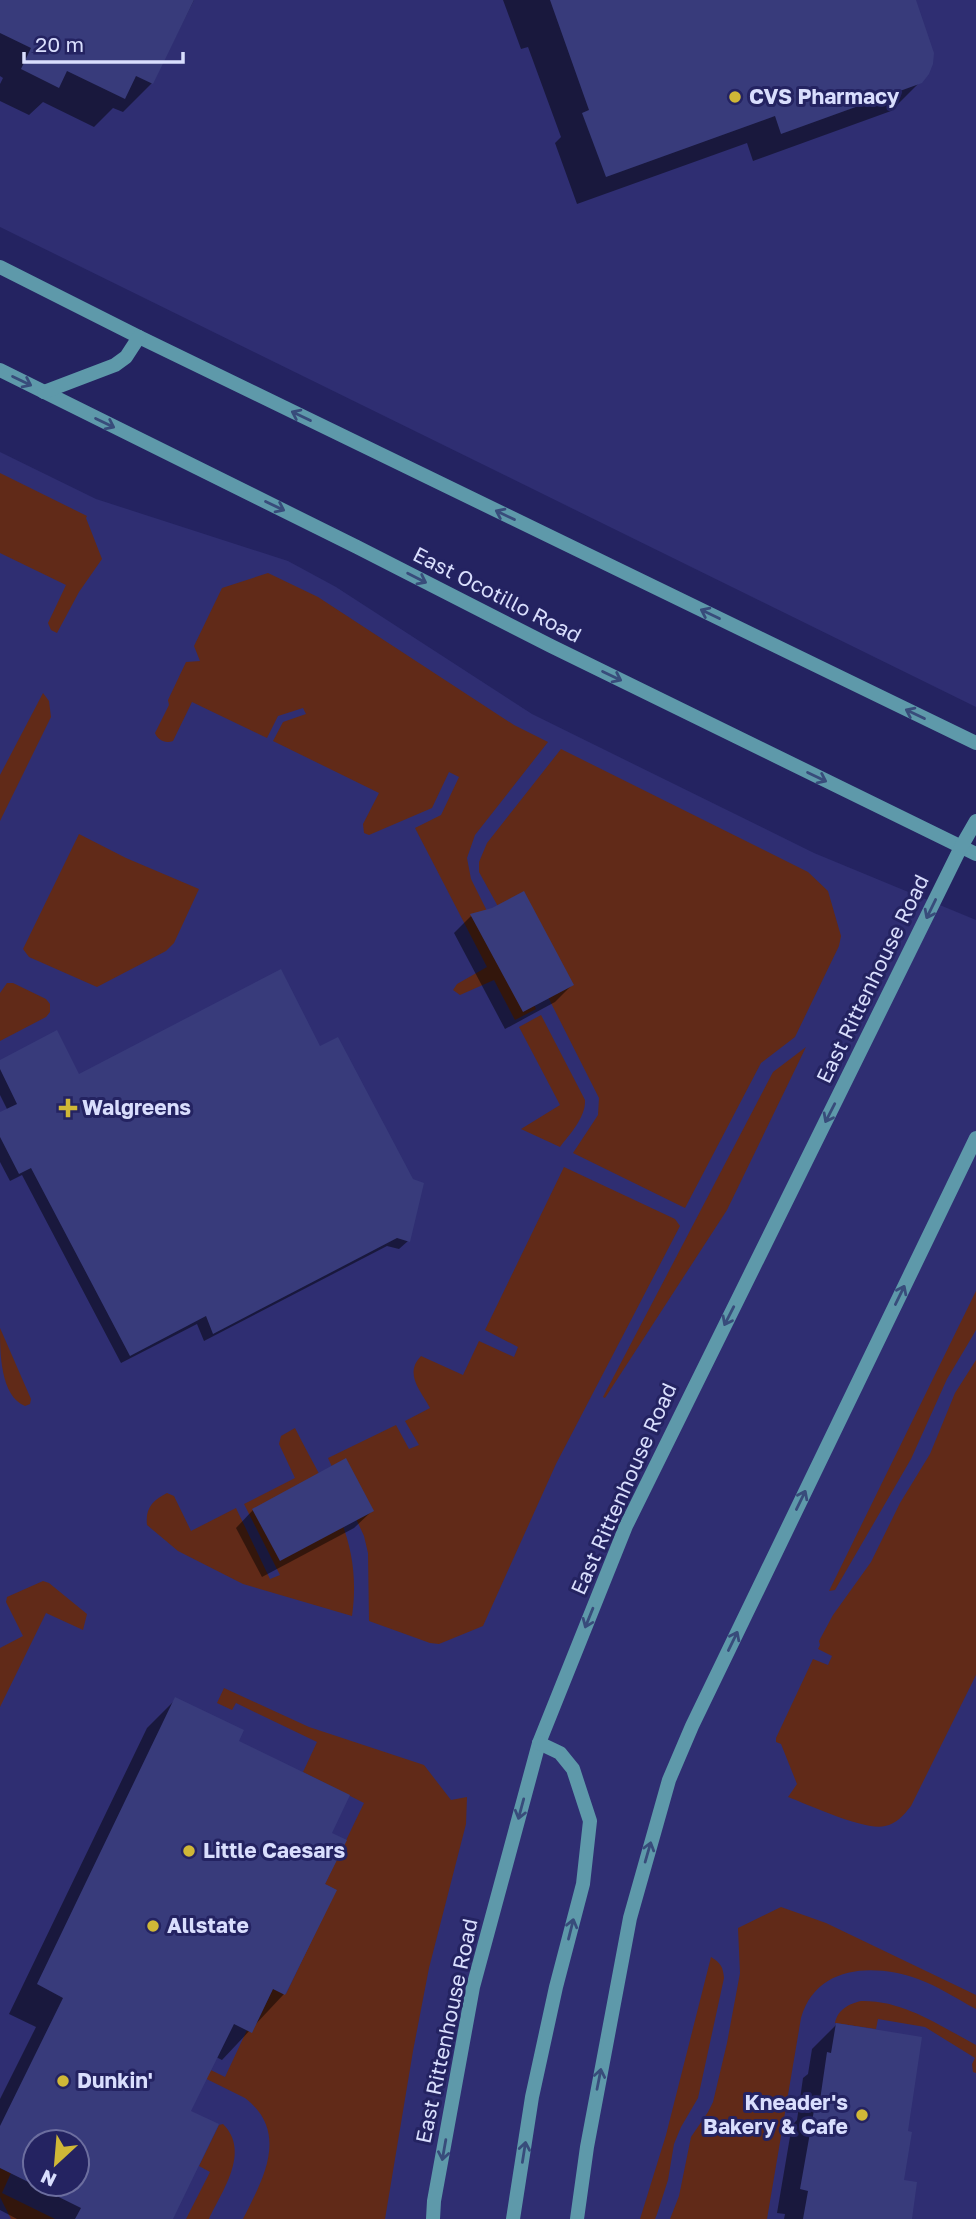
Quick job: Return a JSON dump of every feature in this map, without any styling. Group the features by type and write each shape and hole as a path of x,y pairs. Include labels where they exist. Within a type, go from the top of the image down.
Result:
{"main road":[{"path":"0,267 976,743"},
{"path":"44,392 116,365 126,357 139,337"},
{"name":"East Ocotillo Road","path":"0,370 551,646 976,854"},
{"name":"East Rittenhouse Road","path":"433,2219 473,1987 539,1743 631,1514 976,821"},
{"path":"577,2219 587,2147 630,1918 669,1780 697,1715 976,1138"},
{"path":"513,2219 532,2097 556,1987 583,1884 590,1821 573,1769 560,1753 539,1743"}],"shaded area":[{"path":"0,0 976,0 976,707 0,227"},
{"path":"0,452 96,499 288,561 336,587 532,714 814,853 976,920 976,2219 0,2219"},
{"path":"0,473 87,516 102,559 79,592 57,633 51,630 48,623 66,585 0,553"},
{"path":"268,573 318,597 514,725 548,742 475,835 467,858 471,879 536,1009 515,1020 494,980 460,995 453,990 457,984 487,967 415,828 441,815 459,777 449,772 432,808 369,835 364,833 363,824 379,793 273,741 283,722 306,714 303,708 278,716 267,738 192,702 173,741 165,742 156,735 169,705 168,700 186,662 200,661 194,646 222,588"},
{"path":"43,693 49,701 51,717 0,821 0,775"},
{"path":"561,749 808,872 828,891 841,936 839,946 795,1037 761,1063 685,1208 573,1153 598,1115 599,1098 549,999 479,872 479,862 487,843"},
{"path":"79,834 126,858 199,889 174,943 166,951 97,987 29,957 23,949"},
{"path":"7,983 13,983 46,999 50,1004 50,1012 46,1017 0,1041 0,993"},
{"path":"541,1015 585,1100 580,1119 560,1147 521,1129 560,1105 519,1027"},
{"path":"806,1047 727,1210 605,1398 603,1397 773,1072"},
{"path":"564,1167 675,1219 680,1226 556,1464 483,1626 439,1644 430,1643 369,1621 368,1553 364,1536 328,1458 396,1425 409,1449 419,1445 405,1421 430,1408 415,1382 414,1369 421,1356 463,1375 479,1341 514,1357 518,1347 485,1330"},
{"path":"976,1291 976,1330 947,1379 911,1459 835,1590 829,1591"},
{"path":"0,1328 31,1399 30,1404 25,1406 17,1401 6,1383 1,1361"},
{"path":"976,1360 976,1675 911,1806 900,1819 889,1825 864,1825 788,1797 797,1784 776,1738 813,1659 828,1665 832,1656 818,1649 819,1641 833,1615 871,1562 900,1503 930,1454 955,1393"},
{"path":"295,1428 330,1496 348,1540 354,1589 352,1616 243,1584 178,1551 147,1525 147,1514 151,1505 167,1493 174,1496 191,1531 236,1508 270,1579 280,1575 244,1504 295,1478 279,1444 281,1436"},
{"path":"43,1581 87,1614 83,1630 46,1613 0,1707 0,1648 23,1636 6,1602 7,1597"},
{"path":"224,1688 309,1727 424,1765 451,1800 467,1797 466,1824 429,1968 385,2219 243,2219 258,2188 268,2157 266,2126 259,2112 245,2098 152,2052 156,2043 225,2077 247,2030 252,2032 273,1989 286,1994 336,1890 325,1884 364,1803 303,1772 317,1742 236,1703 232,1710 217,1703"},
{"path":"781,1907 826,1923 976,1995 976,2009 925,1982 883,1971 849,1973 833,1978 819,1987 809,2000 801,2018 767,2219 670,2219 679,2196 691,2137 713,2102 727,2043 740,1973 738,1928"},
{"path":"711,1957 721,1966 724,1978 698,2098 674,2144 668,2180 655,2219 640,2219 666,2135"},
{"path":"861,2001 907,2009 976,2045 976,2073 973,2072 972,2064 975,2058 925,2027 878,2019 876,2029 835,2023 845,2008"},
{"path":"223,2124 231,2135 234,2147 234,2159 227,2184 209,2219 186,2219 210,2172 199,2166 219,2125"},
{"path":"0,2168 11,2173 2,2193 55,2219 11,2219 0,2197"}],"building":[{"path":"0,0 194,0 153,84 136,76 125,99 67,71 59,88 21,69 31,48 0,33"},
{"name":"CVS Pharmacy","path":"550,0 916,0 934,53 933,64 922,83 781,134 775,116 606,177 582,113 589,110"},
{"path":"524,891 574,985 523,1012 470,914 492,908"},
{"path":"281,969 320,1046 338,1037 413,1179 424,1183 410,1242 397,1238 213,1334 206,1316 130,1356 31,1168 19,1174 0,1137 0,1112 17,1104 0,1069 0,1060 57,1030 79,1074"},
{"path":"346,1458 374,1511 280,1561 252,1509"},
{"path":"175,1697 244,1730 239,1741 350,1795 332,1833 347,1840 325,1884 337,1890 285,1995 273,1989 252,2033 234,2024 191,2111 219,2124 173,2219 75,2219 81,2208 61,2198 91,2198 91,2128 21,2128 21,2178 0,2168 0,2126 63,1998 37,1984"},
{"name":"Kneader's Bakery & Cafe","path":"836,2023 922,2037 908,2131 912,2132 904,2180 917,2182 912,2219 803,2219 808,2191 800,2189 816,2099 820,2100 827,2052 831,2053"}],"place":[{"name":"CVS Pharmacy","path":"735,97"},
{"name":"Walgreens","path":"68,1108"},
{"name":"Little Caesars","path":"189,1851"},
{"name":"Allstate","path":"153,1926"},
{"name":"Dunkin'","path":"63,2081"},
{"name":"Kneader's Bakery & Cafe","path":"862,2115"}]}
